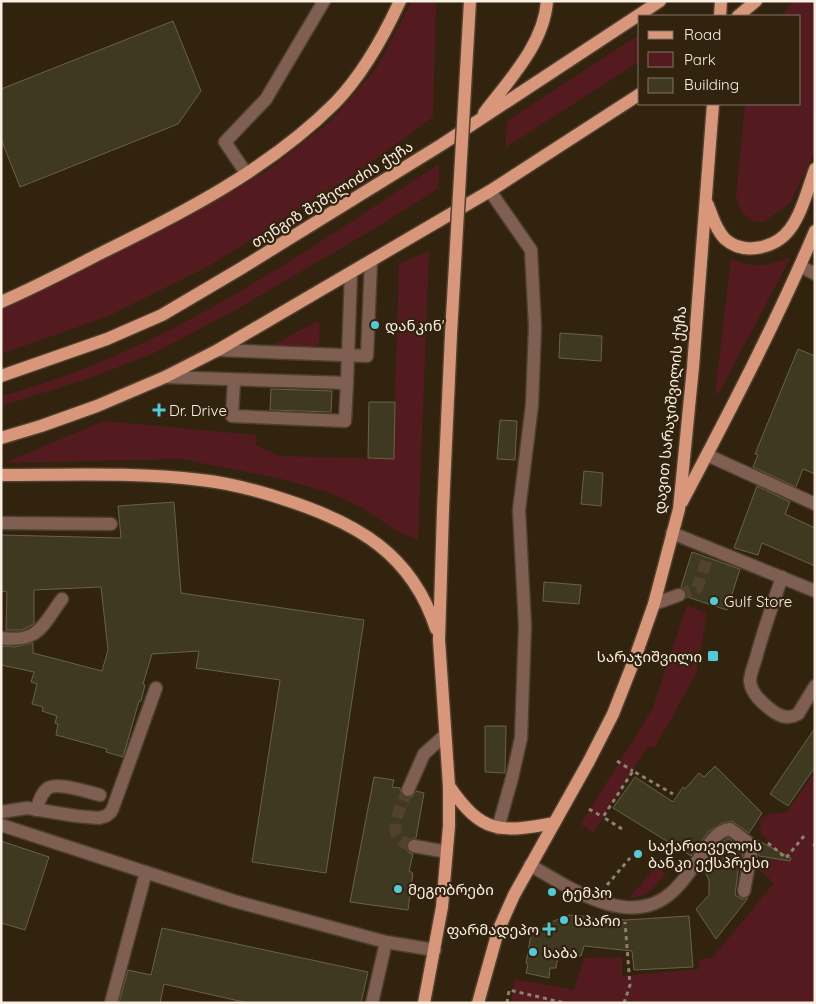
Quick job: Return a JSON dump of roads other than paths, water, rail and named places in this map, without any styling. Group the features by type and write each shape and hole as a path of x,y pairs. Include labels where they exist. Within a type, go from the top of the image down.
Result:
{"main road":[{"path":"1,302 144,232 229,184 294,140 336,102 365,66 388,27 400,1"},
{"path":"424,1003 442,907 447,852 449,786 439,640 443,510 470,1"},
{"path":"478,121 536,39 546,13 547,1"},
{"name":"თენგიზ შეშელიძის ქუჩა","path":"639,15 660,1"},
{"path":"720,15 721,1"},
{"path":"739,15 756,1"},
{"name":"თენგიზ შეშელიძის ქუჩა","path":"1,376 108,340 162,315 240,270 478,121 638,16"},
{"path":"1,438 97,406 165,377 218,350 490,191 638,95"},
{"name":"დავით სარაჯიშვილის ქუჩა","path":"478,1003 498,930 514,895 589,761 613,714 636,658 654,604 679,509 693,367 713,105"},
{"path":"706,191 712,218 725,239 745,248 758,248 782,239 796,221 815,169"},
{"path":"679,509 800,266 815,231"},
{"path":"1,475 146,476 202,480 264,492 310,507 341,520 373,539 399,563 417,586 429,610 439,640"},
{"path":"449,786 471,813 482,821 498,828 512,830 554,823"}],"street":[{"path":"246,172 225,142 266,99 324,1"},
{"path":"490,191 531,250 535,327 532,405 519,510 525,626 521,738 498,828"},
{"path":"218,350 367,356 371,261"},
{"path":"800,266 815,274"},
{"path":"234,380 232,416 345,421 351,273"},
{"path":"165,377 347,383"},
{"path":"707,455 815,504"},
{"path":"1,523 111,524"},
{"path":"672,533 710,553 782,577 815,591"},
{"path":"782,577 760,641 750,677 751,685 758,698 782,717 798,714 815,686"},
{"path":"654,604 679,595"},
{"path":"1,638 30,637 41,628 62,600"},
{"path":"1,812 27,808 91,818 106,816 111,812 156,688"},
{"path":"408,790 424,754 445,736"},
{"path":"36,810 42,795 48,788 56,786 100,795"},
{"path":"1,825 234,901 386,942 435,950"},
{"path":"530,865 600,903 624,906 645,905 670,894 681,883 719,832 730,829 749,843 751,853 744,892"},
{"path":"414,846 447,852"},
{"path":"111,1003 146,872"},
{"path":"372,1003 386,942"}],"tunnel":[{"path":"679,595 697,588 708,557"},
{"path":"408,790 398,815 395,830 398,837 414,846"}],"place":[{"name":"დანკინ'","path":"375,325"},
{"name":"Dr. Drive","path":"159,410"},
{"name":"Gulf Store","path":"714,601"},
{"name":"სარაჯიშვილი","path":"713,656"},
{"name":"საქართველოს ბანკი ექსპრესი","path":"638,854"},
{"name":"მეგობრები","path":"398,889"},
{"name":"ტემპო","path":"552,892"},
{"name":"სპარი","path":"564,920"},
{"name":"ფარმადეპო","path":"549,929"},
{"name":"საბა","path":"533,952"}]}
